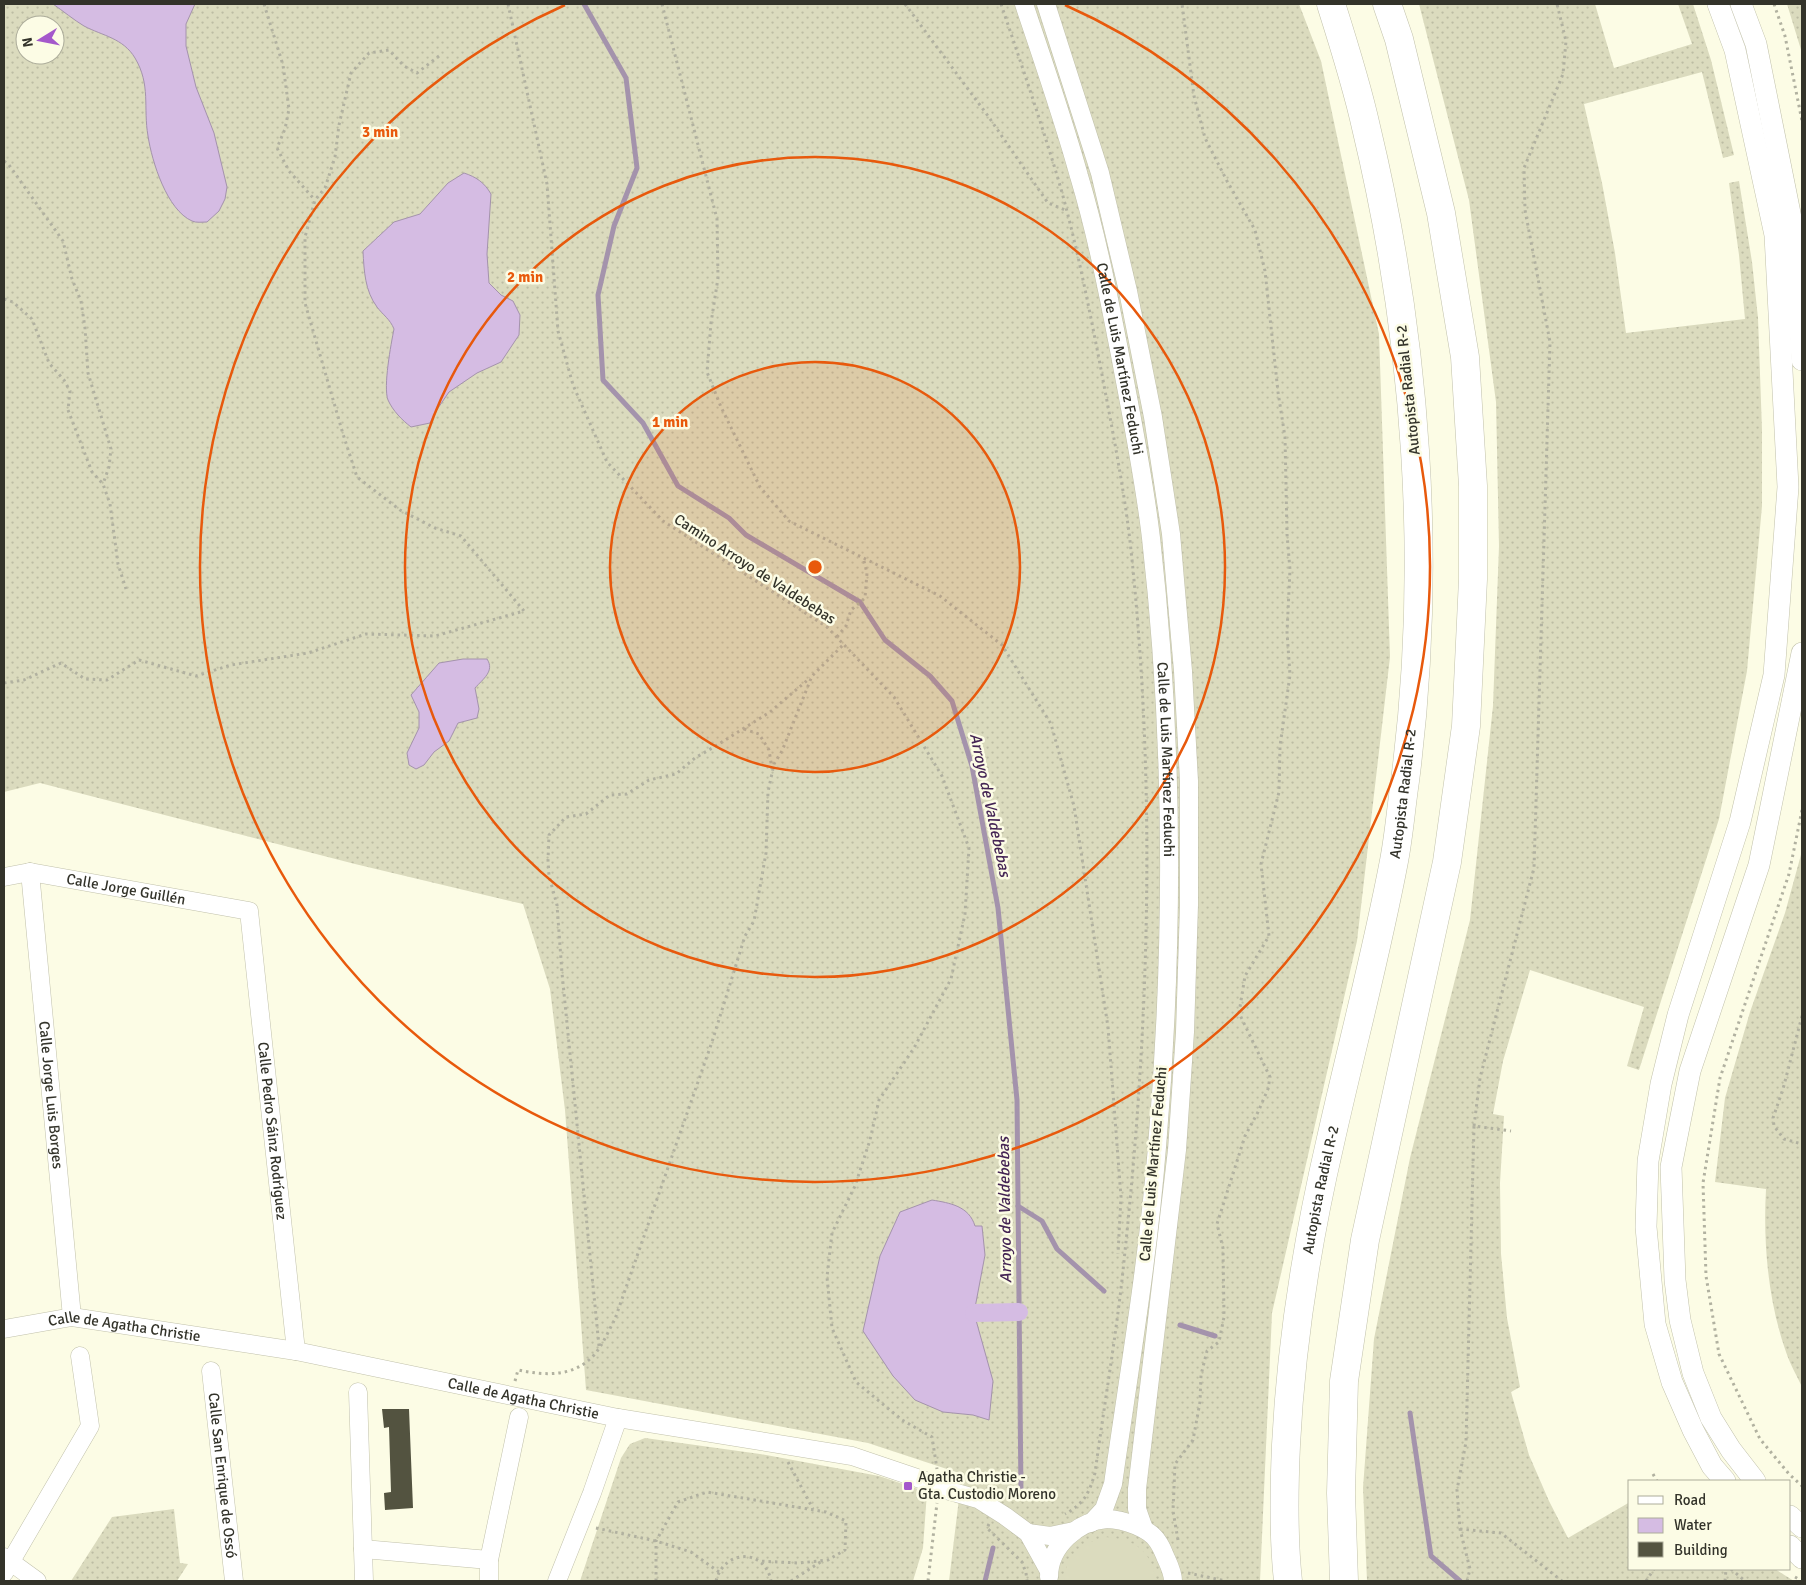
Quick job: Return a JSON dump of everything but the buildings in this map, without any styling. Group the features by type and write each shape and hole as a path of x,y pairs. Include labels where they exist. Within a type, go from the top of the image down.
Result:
{"highway":[{"name":"Autopista Radial R-2","path":"1288,1581 1285,1551 1285,1485 1288,1397 1304,1275 1329,1148 1395,857 1413,716 1419,596 1413,424 1398,293 1380,188 1366,123 1331,4"},
{"path":"1344,1581 1341,1493 1344,1381 1365,1240 1447,862 1466,726 1473,579 1473,486 1465,357 1441,213 1399,39 1387,4"}],"street":[{"name":"Calle de Luis Martínez Feduchi","path":"1024,4 1080,179 1108,295 1133,420 1151,536 1163,673 1169,781 1169,905 1157,1148 1145,1258 1113,1484 1104,1508 1083,1527 1063,1541 1056,1551 1049,1576"},
{"name":"Calle de Luis Martínez Feduchi","path":"1046,4 1100,173 1128,291 1153,417 1171,534 1183,671 1189,781 1189,905 1184,1032 1177,1150 1136,1489 1137,1509 1144,1529"},
{"path":"1718,4 1735,50 1775,235 1788,487 1774,675 1740,822 1678,1015 1660,1084 1648,1160 1646,1227 1655,1324 1672,1382 1693,1430 1712,1466 1723,1480"},
{"path":"1741,4 1756,44 1794,233 1802,360"},
{"path":"1754,1480 1731,1450 1711,1418 1693,1373 1680,1320 1675,1280 1670,1167 1690,1071 1732,940 1759,865 1802,653"},
{"name":"Calle Jorge Guillén","path":"4,877 30,872 249,911"},
{"name":"Calle Jorge Luis Borges","path":"30,872 72,1318"},
{"name":"Calle Pedro Sáinz Rodríguez","path":"249,911 296,1351"},
{"name":"Calle de Agatha Christie","path":"4,1329 72,1318 296,1351 618,1418 852,1456 923,1480 939,1488 978,1499 1028,1533 1049,1576"},
{"path":"37,1581 6,1564 90,1426 80,1356"},
{"name":"Calle San Enrique de Ossó","path":"211,1370 234,1581"},
{"path":"358,1392 364,1581"},
{"path":"489,1581 489,1560 519,1417"},
{"path":"556,1581 618,1418"},
{"path":"1791,1517 1802,1527"},
{"path":"1028,1533 1050,1536 1107,1519 1125,1521 1144,1529 1158,1541 1173,1577"},
{"path":"1791,1547 1802,1558"},
{"path":"363,1549 489,1560"}],"path":[{"path":"264,4 283,65 289,109 285,129 277,148 289,171 316,200"},
{"name":"Camino Arroyo de Valdebebas","path":"508,4 547,184 558,331 573,386 607,462 663,521 827,626 894,697 942,776 969,848 965,914 951,979 914,1048 879,1100 870,1140 855,1186 832,1233 827,1277 832,1328 856,1382 902,1420 932,1437 939,1488 928,1581"},
{"path":"662,4 717,219 718,278 711,323 708,372 721,407 760,488 789,521 940,596 1002,646 1051,724 1074,806 1108,1027 1121,1197 1118,1254"},
{"path":"905,4 988,116 1048,203 1066,210"},
{"path":"1001,4 1040,122 1066,210 1087,300 1112,424 1130,539 1141,674 1147,782 1147,904 1142,1029 1135,1146 1125,1255 1095,1473 1089,1493 1067,1513 1059,1516"},
{"path":"1179,1546 1173,1511 1175,1464 1193,1440 1200,1402 1201,1375 1207,1351 1219,1342 1224,1318 1223,1248 1217,1224 1244,1136 1258,1112 1268,1089 1270,1077 1239,1013 1245,976 1269,936 1261,864 1279,792 1280,746 1290,675 1287,632 1290,570 1287,534 1285,437 1278,392 1265,271 1255,230 1205,138 1194,96 1182,4"},
{"path":"1467,1581 1470,1569 1460,1529 1457,1490 1466,1442 1474,1126 1480,1078 1534,868 1550,342 1525,210 1524,168 1563,74 1566,41 1557,4"},
{"path":"1774,4 1785,36 1802,121"},
{"path":"4,683 24,680 61,663 85,679 107,680 139,660 196,676 231,665 308,653 366,634 434,636 524,611 461,536 435,528 400,510 357,477 340,426 305,303 305,237 316,200 325,188 335,157 339,125 351,73 369,53 388,50 404,66 417,73 439,56"},
{"path":"4,161 9,165 63,241 72,279 81,301 88,373 111,449 109,467 102,484"},
{"path":"4,300 13,302 32,319 49,362 64,380 70,391 68,410 92,472 102,484 110,504 118,564 126,589"},
{"path":"837,637 846,626 851,610 865,598 867,573 863,557"},
{"path":"599,1347 557,905 549,876 549,835 566,817 586,814 610,795 627,794 649,780 676,774 694,758 770,712 812,676 844,644"},
{"path":"511,1396 518,1370 537,1374 562,1373 578,1369 595,1353 615,1319 712,1042 745,936 754,921 766,853 768,792 772,772 812,676"},
{"path":"743,729 759,734 769,750 772,772"},
{"path":"1802,810 1789,874 1720,1078 1703,1183 1706,1276 1719,1354 1760,1439 1788,1474 1802,1484"},
{"path":"1802,1016 1783,1089 1773,1118 1774,1126 1784,1138 1802,1144"},
{"path":"1474,1126 1511,1131"},
{"path":"779,1444 814,1510"},
{"path":"1653,1474 1656,1480"},
{"path":"656,1581 656,1542 678,1502 707,1492 826,1512 846,1521 845,1550 828,1560 800,1563 758,1561"},
{"path":"992,1518 986,1528 1022,1562 1027,1581"},
{"path":"579,1524 691,1552 719,1572"},
{"path":"1460,1529 1501,1533 1562,1581"},
{"path":"716,1581 724,1564 741,1556 750,1557 758,1561 765,1567 771,1581"},
{"path":"791,1581 822,1561"},
{"path":"1646,1581 1653,1570"},
{"path":"1732,1570 1745,1581"},
{"path":"1173,1577 1187,1572 1226,1581"}],"green space":[{"path":"4,4 1299,4 1321,61 1379,334 1390,657 1357,941 1272,1313 1260,1581 949,1581 962,1474 868,1443 586,1390 565,1110 550,989 523,904 355,864 40,783 4,792"},
{"path":"1419,4 1595,4 1614,68 1692,44 1678,4 1693,4 1711,60 1734,155 1723,158 1702,72 1584,104 1602,183 1615,253 1626,333 1745,319 1739,255 1729,183 1739,181 1752,262 1758,318 1762,430 1762,506 1747,671 1719,819 1639,1070 1627,1066 1644,1007 1530,970 1503,1061 1493,1114 1504,1116 1500,1183 1501,1254 1507,1318 1520,1387 1511,1392 1529,1455 1568,1538 1628,1503 1628,1570 1777,1570 1794,1581 1367,1581 1363,1488 1374,1339 1410,1158 1470,920 1493,706 1499,546 1496,402 1469,200"},
{"path":"1787,4 1802,4 1802,53"},
{"path":"1802,851 1802,1387 1786,1352 1771,1292 1766,1251 1766,1189 1715,1182 1725,1098 1750,1012 1785,913"},
{"path":"645,1438 760,1454 879,1476 927,1492 923,1548 913,1581 580,1581 621,1458 630,1444"},
{"path":"174,1509 180,1563 188,1564 177,1581 71,1581 112,1517"},
{"path":"1105,1537 1125,1540 1140,1548 1150,1561 1156,1581 1064,1581 1068,1564 1076,1552 1089,1543"}],"water":[{"path":"53,4 195,4 186,24 186,46 196,87 214,133 227,187 225,199 219,211 207,222 194,222 183,215 175,207 162,184 150,147 145,87 135,58 119,42 84,26"},
{"path":"464,173 479,180 491,194 487,254 489,283 501,295 513,301 520,315 519,335 501,362 477,373 449,392 430,423 411,427 392,408 388,400 386,386 394,329 377,307 370,294 365,273 363,251 394,222 420,214 448,183"},
{"path":"463,659 487,659 490,667 487,675 475,688 479,709 477,718 458,723 449,741 434,752 424,765 416,769 409,765 407,753 419,728 419,712 411,695 439,663"},
{"path":"932,1200 964,1210 975,1226 982,1226 985,1255 974,1313 993,1381 989,1420 973,1415 943,1412 915,1400 893,1376 863,1331 880,1256 900,1212"}],"waterway":[{"name":"Arroyo de Valdebebas","path":"584,4 626,78 637,168 614,226 598,295 603,380 643,423 678,486 729,518 746,535 860,602 885,640 930,676 952,701 972,766 998,908 1017,1100 1021,1494"},
{"path":"1018,1206 1042,1221 1057,1249 1104,1291"},
{"path":"974,1313 1019,1312"},
{"path":"1180,1325 1215,1336"},
{"path":"1410,1413 1431,1556 1460,1581"},
{"name":"Arroyo de Valdebebas","path":"985,1581 993,1548"}],"place":[{"name":"Agatha Christie - Gta. Custodio Moreno","path":"908,1486"}]}
